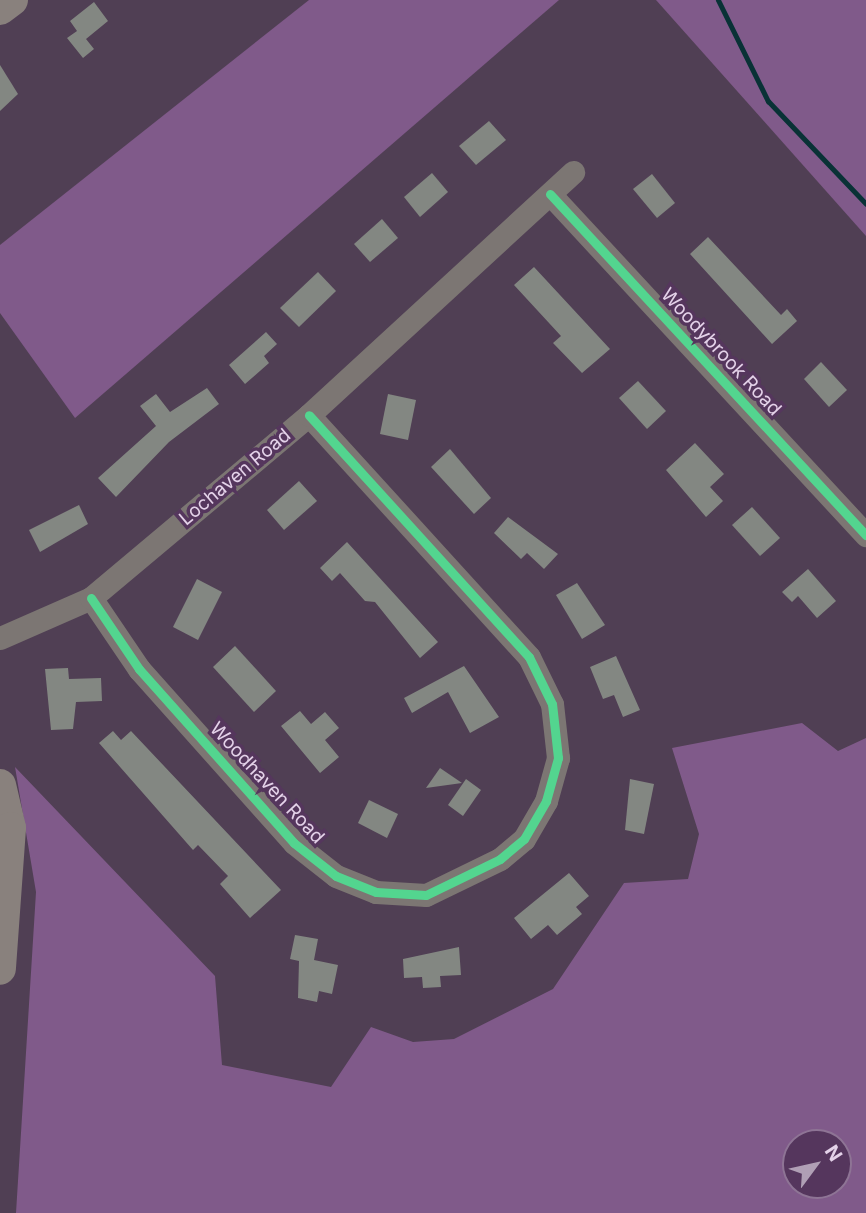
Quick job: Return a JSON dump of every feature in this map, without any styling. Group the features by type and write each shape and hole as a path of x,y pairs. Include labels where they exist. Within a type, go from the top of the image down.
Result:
{"main road":[{"path":"0,9 12,0"},
{"path":"0,785 5,829 0,969"}],"street":[{"name":"Lochaven Road","path":"0,638 91,598 309,415 573,172"},
{"name":"Woodybrook Road","path":"550,194 866,535"},
{"name":"Woodhaven Road","path":"91,598 139,670 293,843 336,876 376,892 426,895 500,859 524,838 546,801 558,758 552,704 529,657 309,415"}],"shaded area":[{"path":"309,0 559,0 75,418 0,313 0,245"},
{"path":"656,0 866,0 866,236"},
{"path":"802,723 838,751 866,738 866,1213 16,1213 36,892 15,767 215,976 222,1065 331,1087 371,1027 413,1042 454,1039 553,989 624,883 688,879 699,834 672,748"}],"building":[{"path":"94,2 108,21 86,39 94,49 83,58 67,38 77,31 70,21"},
{"path":"0,65 18,94 0,111"},
{"path":"489,121 506,140 476,165 459,146"},
{"path":"432,173 448,192 420,217 404,197"},
{"path":"652,174 675,203 657,218 633,189"},
{"path":"382,219 398,238 370,262 354,244"},
{"path":"708,237 781,315 787,309 797,321 772,344 690,254"},
{"path":"534,267 610,349 582,373 553,343 561,336 514,285"},
{"path":"318,272 336,291 299,327 280,308"},
{"path":"266,332 277,344 264,356 269,363 245,384 229,365"},
{"path":"821,362 847,390 829,407 804,379"},
{"path":"638,381 666,411 647,429 619,398"},
{"path":"207,388 219,404 169,442 116,497 98,478 156,426 140,406 156,394 170,412"},
{"path":"388,394 416,400 408,440 380,434"},
{"path":"695,443 724,474 710,487 723,501 706,517 666,470"},
{"path":"450,449 491,498 474,514 431,467"},
{"path":"299,481 317,501 284,530 267,510"},
{"path":"79,505 88,524 40,552 29,530"},
{"path":"752,507 780,538 760,556 732,525"},
{"path":"508,517 558,554 544,569 527,553 521,559 494,533"},
{"path":"347,542 438,642 420,658 375,602 365,601 340,573 332,581 320,568"},
{"path":"808,569 836,601 817,618 798,596 792,602 782,592"},
{"path":"197,579 222,592 198,640 173,627"},
{"path":"577,583 605,625 582,639 556,595"},
{"path":"235,646 276,691 254,712 213,667"},
{"path":"616,656 640,710 623,717 614,695 603,699 590,667"},
{"path":"464,666 499,717 470,733 448,692 412,713 404,698"},
{"path":"68,668 69,679 101,678 102,701 76,702 73,729 51,730 45,669"},
{"path":"300,711 311,724 325,712 339,728 325,740 339,757 320,773 281,726"},
{"path":"113,731 121,740 131,731 281,890 250,918 220,884 228,876 198,845 193,850 99,743"},
{"path":"440,768 462,783 426,788"},
{"path":"466,779 481,790 463,816 448,805"},
{"path":"630,779 654,784 644,834 625,830"},
{"path":"369,800 398,814 387,838 358,823"},
{"path":"569,873 589,896 576,907 582,914 557,935 548,925 531,939 514,918"},
{"path":"295,935 318,939 314,960 338,965 332,994 319,991 317,1002 298,998 299,961 290,959"},
{"path":"459,947 461,975 440,976 441,987 423,988 422,977 404,978 403,959"}],"waterway":[{"path":"718,0 768,101 866,204"}],"cycle path":[{"path":"550,194 866,535"},
{"path":"91,598 139,669 294,843 336,876 376,892 426,895 500,859 524,839 546,801 558,758 552,704 529,657 309,415"}]}
